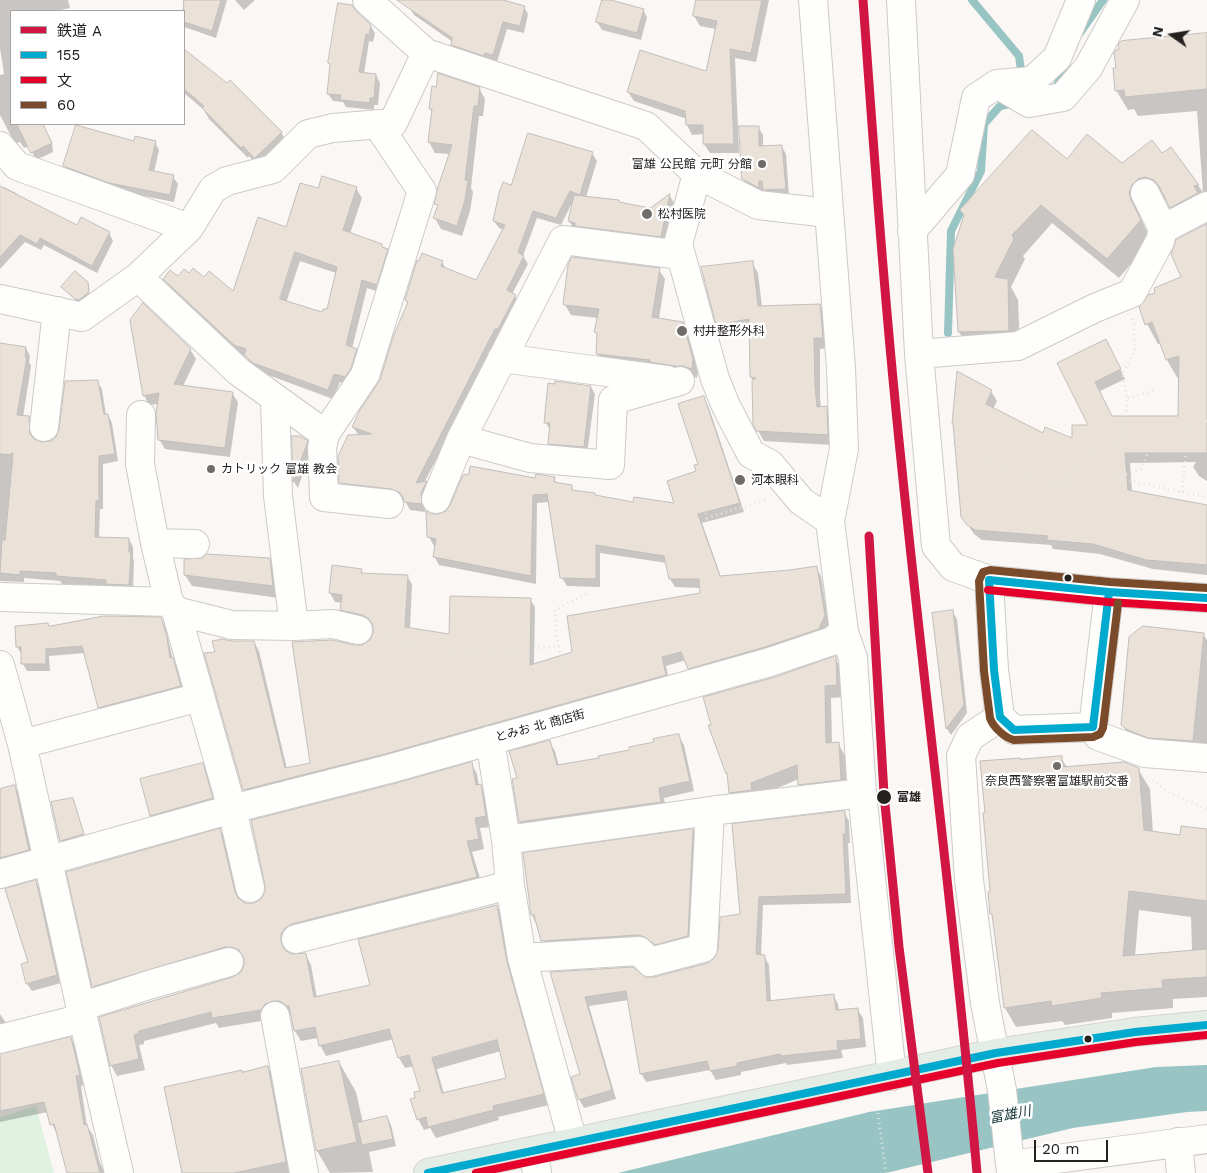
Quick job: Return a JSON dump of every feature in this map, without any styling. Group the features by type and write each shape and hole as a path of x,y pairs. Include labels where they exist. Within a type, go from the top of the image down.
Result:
{"main road":[{"path":"428,1173 535,1162 573,1142 996,1053 1135,1032 1207,1024"}],"street":[{"path":"367,0 426,53 646,126 697,174 758,205 828,213"},
{"path":"813,0 841,368 844,449 830,521 844,632 853,658 862,793 892,1076"},
{"path":"902,0 919,354 936,546 954,568 989,580 1109,592 1207,598"},
{"path":"912,231 960,175 976,98 997,84 1032,81 1057,58 1081,0"},
{"path":"997,84 1029,103 1063,97 1088,68 1125,0"},
{"path":"0,299 82,317 138,276 189,228 213,189 227,181 273,169 308,134 332,128 393,123 426,53"},
{"path":"377,124 422,191 365,375 325,434 322,448 324,497 389,504"},
{"path":"0,146 17,166 189,228"},
{"path":"697,174 678,244 715,379 726,406 751,454 770,464 793,492 830,521"},
{"path":"919,354 1018,346 1132,292 1160,241 1163,228 1145,193"},
{"path":"1163,228 1207,206"},
{"path":"436,499 461,439 563,240 681,255"},
{"path":"138,276 239,372 325,434"},
{"path":"44,427 57,311"},
{"path":"502,358 680,381 715,379"},
{"path":"461,439 530,458 610,465 613,400 680,381"},
{"path":"275,399 278,496 294,626"},
{"path":"141,415 140,464 155,543 232,809 250,888"},
{"path":"155,543 195,544"},
{"path":"989,580 994,670 1000,717 1014,730 1093,726"},
{"path":"1109,592 1093,726 1098,736 1145,753 1207,758"},
{"path":"0,597 172,607 232,625 294,626 333,624 358,630"},
{"name":"とみお 北 商店街","path":"0,874 232,809 389,769 770,662 832,641 844,632"},
{"path":"0,665 22,744 120,1173"},
{"path":"22,744 200,696"},
{"path":"1000,717 970,737 961,756 969,880 985,1003 1002,1090 1011,1165 1207,1139"},
{"path":"490,740 522,958 573,1142"},
{"path":"506,840 710,811 862,793"},
{"path":"522,958 639,952 650,962 703,948 710,811"},
{"path":"296,939 510,885"},
{"path":"0,1039 82,1012 152,984 229,962"},
{"path":"275,1016 304,1173"},
{"path":"1178,1142 1181,1173"}],"path":[{"path":"1062,484 1081,459 1126,437 1127,398 1122,375 1135,350 1132,292"},
{"path":"1127,398 1153,391"},
{"path":"1182,492 1189,425 1207,420"},
{"path":"926,429 1012,472 1062,484 1116,478 1142,468 1149,449"},
{"path":"1116,478 1207,497"},
{"path":"698,489 707,518 793,492"},
{"path":"579,716 558,646 555,610 587,594"},
{"path":"358,630 423,647 474,656 558,646"},
{"path":"1145,753 1152,780 1168,792 1207,809"},
{"path":"878,1113 886,1173"}],"green space":[{"path":"36,1106 54,1173 0,1173 0,1117"}],"water":[{"name":"富雄川","path":"1207,1065 1207,1111 1187,1112 1073,1128 886,1173 618,1173 869,1112 1156,1067"}],"building":[{"path":"184,0 221,0 212,31 185,22"},
{"path":"397,0 503,0 525,6 520,26 503,22 493,55 485,53 484,56 451,45 452,38"},
{"path":"602,0 611,0 644,9 637,33 596,22"},
{"path":"696,0 762,0 751,53 730,49 734,144 703,144 703,125 686,125 685,111 627,92 640,50 706,71 717,21 693,16"},
{"path":"338,3 352,5 371,25 369,35 366,34 359,72 376,74 374,98 370,98 370,103 340,100 341,95 327,94 330,64 328,63"},
{"path":"1207,33 1207,89 1125,97 1124,90 1115,91 1113,68 1116,68 1114,53 1119,49 1118,45 1121,41"},
{"path":"185,50 227,83 230,80 282,132 254,158 243,146 241,148 202,108 204,106 185,90"},
{"path":"438,73 480,87 478,106 474,106 465,180 468,181 465,200 457,226 433,218 438,205 434,204 437,190 452,145 428,142 432,109 429,109 432,86 436,87"},
{"path":"17,125 43,125 52,143 31,153"},
{"path":"76,125 134,141 135,136 156,141 149,170 174,175 170,195 109,183 63,166"},
{"name":"富雄 公民館 元町 分館","path":"739,126 759,126 759,146 782,145 786,189 763,190 762,181 759,181 759,188 742,179"},
{"path":"1032,130 1067,159 1087,134 1122,163 1152,140 1162,153 1171,147 1199,185 1194,186 1198,193 1170,208 1154,180 1145,177 1138,179 1132,185 1129,193 1141,220 1107,259 1041,205 1012,235 1014,239 995,277 1008,279 1009,331 958,332 953,249 964,215 960,210"},
{"path":"528,133 593,152 580,195 570,191 556,218 533,211 518,252 524,256 507,290 516,295 498,329 495,329 416,483 427,481 421,493 422,504 404,502 399,492 391,489 339,483 338,456 348,435 372,434 352,427 360,410 380,380 393,337 408,302 405,300 417,260 419,261 422,253 443,261 441,266 476,280 505,225 493,221 499,193 503,182 511,185"},
{"path":"322,176 357,187 343,230 382,244 382,247 388,249 377,285 362,280 346,345 357,349 351,368 345,377 334,374 328,390 253,363 244,355 246,349 234,345 163,279 170,270 178,276 184,269 189,273 193,268 204,277 209,271 233,291 258,217 286,227 300,183 318,188","holes":["295,252 337,267 327,309 323,309 322,312 280,299"]},
{"path":"0,186 77,225 81,217 110,232 92,266 40,238 37,244 20,235 0,257"},
{"path":"670,194 661,237 575,226 575,223 568,221 574,195 619,200 619,202 650,208"},
{"path":"1207,224 1207,453 1125,453 1128,490 1207,505 1207,565 1146,560 1093,544 1046,540 1048,536 975,530 967,525 961,517 952,423 957,371 992,390 986,404 1043,433 1045,427 1072,438 1072,425 1088,425 1057,363 1106,339 1121,369 1095,382 1112,416 1178,416 1179,356 1166,360 1152,322 1145,325 1139,307 1148,295 1155,293 1154,288 1181,277 1171,254 1176,240"},
{"path":"572,257 660,268 652,317 683,322 693,359 692,369 650,362 650,360 596,354 597,333 594,332 599,309 563,304 568,265"},
{"path":"753,261 758,306 820,304 823,338 814,338 815,386 817,407 827,406 828,435 756,431 753,424 752,380 756,378 750,377 749,319 716,325 701,267"},
{"path":"75,271 88,282 89,292 79,300 75,299 61,287"},
{"path":"143,303 191,349 174,384 233,392 225,448 158,440 156,413 159,393 143,396 130,320"},
{"path":"0,343 26,347 25,357 27,357 17,415 29,416 30,434 34,439 42,442 51,441 56,437 59,429 65,381 98,380 104,414 108,414 115,454 99,456 99,501 96,501 95,537 129,538 129,552 131,552 129,585 106,584 106,580 56,576 56,573 20,571 20,575 0,573 2,540 5,540 13,454 0,454"},
{"path":"555,381 591,386 584,447 548,444 550,423 544,423 548,383 555,384"},
{"path":"704,396 740,503 698,514 720,576 817,566 825,615 819,629 688,669 681,652 662,657 666,675 385,754 243,790 204,653 215,652 212,641 222,639 254,641 285,768 310,763 292,642 332,640 362,645 370,640 373,633 373,625 368,618 340,610 342,595 329,593 332,565 362,569 361,573 408,575 405,627 449,634 450,596 531,598 530,665 572,652 567,616 700,593 699,579 669,579 664,556 596,545 596,579 560,578 547,494 533,495 531,576 433,557 436,539 427,537 426,511 430,514 438,514 446,511 463,475 469,474 470,466 535,478 536,474 555,477 554,482 572,485 572,490 633,502 634,497 674,503 667,481 696,471 694,465 698,464 678,404"},
{"path":"292,436 300,436 308,441 293,482"},
{"path":"207,554 270,558 273,586 184,575 184,559 202,558"},
{"path":"953,610 964,705 946,729 932,613"},
{"path":"104,616 161,617 167,637 170,658 173,657 181,686 98,708 82,646 46,649 46,664 21,664 21,647 16,647 15,626 48,623 49,626"},
{"path":"1143,626 1204,633 1193,741 1148,738 1121,725 1129,637"},
{"path":"836,656 837,685 825,686 826,743 839,742 841,780 798,785 797,765 751,783 752,790 729,793 727,773 708,725 711,725 703,697 775,677"},
{"path":"679,734 690,781 659,788 661,802 519,822 512,779 517,778 509,751 550,740 557,765 599,758 598,756 629,750 629,747 654,742 653,739"},
{"path":"1062,756 1062,767 1124,762 1139,768 1144,830 1180,835 1181,826 1207,829 1207,901 1129,891 1123,956 1207,949 1207,977 1162,980 1163,988 1101,993 1102,998 1052,1006 1051,1001 1004,1008 992,914 990,914 988,892 990,891 983,813 985,813 980,761"},
{"path":"472,762 476,785 481,784 486,816 475,818 479,839 467,841 477,877 292,924 285,928 281,934 281,942 284,949 291,954 306,953 314,997 370,985 358,939 497,905 507,962 544,1094 493,1106 494,1110 428,1127 426,1117 417,1120 410,1099 415,1098 414,1092 420,1091 409,1055 398,1058 389,1029 319,1046 315,1027 294,1031 289,1006 280,1001 265,1004 261,1010 212,1018 211,1012 139,1031 139,1033 134,1035 139,1059 110,1066 99,1017 233,977 241,972 244,958 239,950 225,947 92,987 66,872 220,828 235,892 238,898 245,903 254,903 261,899 265,892 265,885 251,820","holes":["497,1040 506,1078 442,1093 432,1058"]},
{"path":"203,763 213,798 150,816 140,779"},
{"path":"15,785 29,850 0,858 0,789"},
{"path":"73,798 84,834 60,841 51,802"},
{"path":"845,811 846,834 843,834 846,894 759,897 756,954 765,955 767,1001 834,994 836,1010 858,1008 861,1039 837,1041 838,1050 781,1056 780,1054 737,1063 737,1066 710,1071 707,1061 640,1074 626,991 585,997 612,1090 578,1100 571,1077 580,1074 550,972 633,967 645,977 654,977 708,963 715,957 718,949 720,917 740,914 732,824"},
{"path":"693,829 688,936 655,945 645,937 638,935 541,941 534,915 531,915 523,853"},
{"path":"36,880 57,975 26,984 21,964 28,962 5,889"},
{"path":"71,1037 80,1075 76,1076 84,1125 87,1124 100,1173 67,1173 54,1124 50,1125 44,1102 0,1111 0,1054"},
{"path":"339,1061 357,1142 316,1151 301,1069"},
{"path":"268,1066 286,1162 234,1173 182,1173 164,1087"},
{"path":"387,1116 393,1139 362,1145 357,1123"}],"waterway":[{"path":"972,0 1019,56 1022,78"},
{"path":"1080,33 1103,0"},
{"path":"1055,90 1066,64"},
{"path":"948,333 951,231 981,171 984,124 1000,106 1014,103"}],"rail line":[{"name":"A","path":"863,0 895,403 960,995 977,1173"},
{"name":"A","path":"869,536 884,794 899,947 928,1173"}],"transit line":[{"name":"60","path":"1118,603 1103,728 1100,734 1093,737 1014,740 1000,732 990,718 984,671 979,581 983,572 990,570 1110,582 1207,588"},
{"name":"155","path":"989,580 1109,592 1093,727 1014,730 1000,717 994,670 989,580"},
{"name":"文","path":"988,590 1108,602 1206,608"},
{"name":"155","path":"1109,592 1207,598"},
{"name":"155","path":"428,1173 996,1053 1135,1032 1207,1025"},
{"name":"文","path":"476,1173 998,1063 1136,1042 1207,1035"}],"place":[{"name":"富雄 公民館 元町 分館","path":"762,164"},
{"name":"松村医院","path":"647,214"},
{"name":"村井整形外科","path":"682,331"},
{"name":"カトリック 富雄 教会","path":"211,469"},
{"name":"河本眼科","path":"740,480"},
{"name":"奈良西警察署富雄駅前交番","path":"1057,766"},
{"name":"富雄","path":"884,797"}]}
